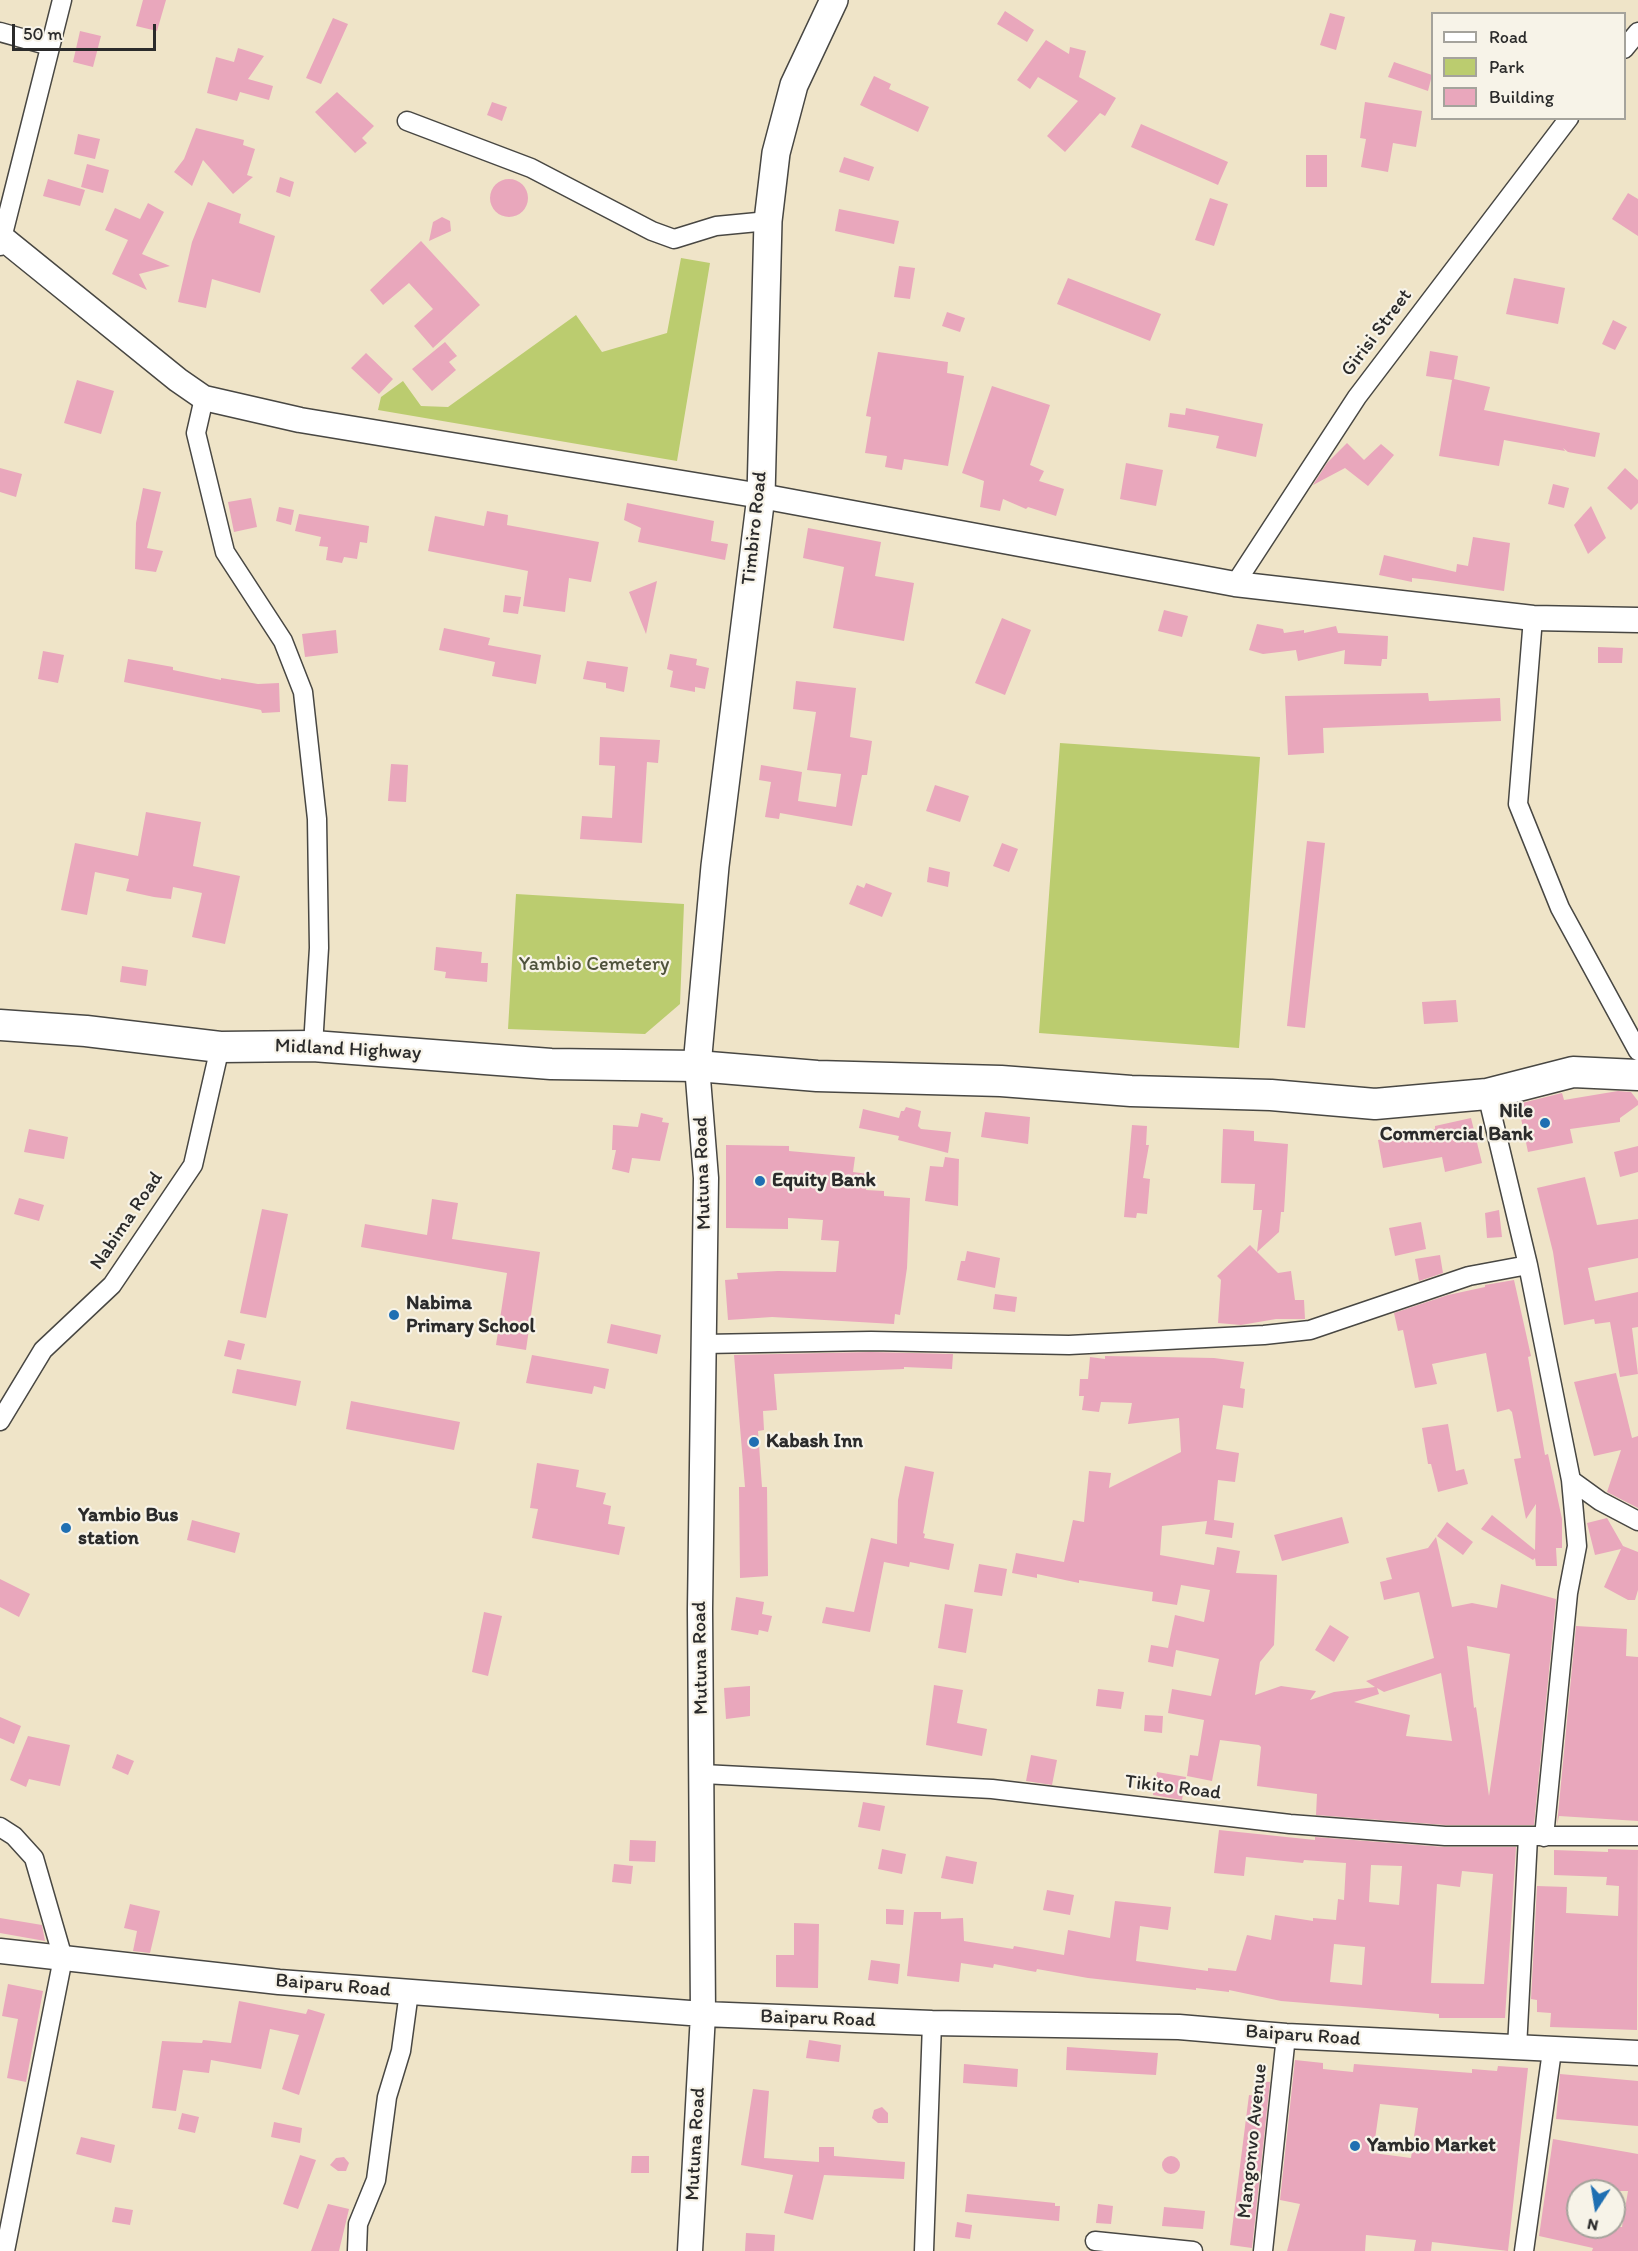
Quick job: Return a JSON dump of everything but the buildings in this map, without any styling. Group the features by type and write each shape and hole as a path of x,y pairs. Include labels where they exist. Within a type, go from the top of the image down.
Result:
{"main road":[{"name":"Timbiro Road","path":"697,1066 715,866 761,496 768,220 777,153 794,85 834,0"},
{"name":"Midland Highway","path":"0,1025 86,1031 220,1047 313,1046 551,1064 697,1066 818,1076 1001,1081 1131,1091 1271,1095 1376,1104 1487,1094 1573,1071 1638,1075"}],"street":[{"path":"62,0 1,240 204,398 300,420 761,496 1235,584 1533,618 1638,620"},
{"path":"0,32 50,46"},
{"path":"1626,47 1638,32"},
{"name":"Girisi Street","path":"1235,584 1356,397 1567,120"},
{"path":"407,122 531,168 652,231 674,238 716,226 768,220"},
{"path":"204,398 196,433 225,552 282,641 303,692 316,819 319,948 313,1046"},
{"path":"1533,618 1518,804 1560,908 1638,1051"},
{"name":"Nabima Road","path":"0,1421 43,1350 112,1285 193,1165 220,1047"},
{"name":"Mutuna Road","path":"690,2251 703,2014 700,1609 706,1178 697,1066"},
{"path":"1487,1094 1528,1265 1571,1480 1577,1546 1568,1593 1536,1837 1517,2048"},
{"path":"704,1344 871,1341 1069,1345 1264,1335 1310,1330 1469,1276 1528,1265"},
{"path":"1571,1480 1600,1501 1638,1521"},
{"name":"Tikito Road","path":"703,1774 992,1789 1290,1824 1445,1836 1638,1836"},
{"path":"0,1827 14,1836 34,1858 63,1958 4,2251"},
{"name":"Baiparu Road","path":"0,1951 279,1982 703,2014 932,2023 1179,2027 1286,2036 1552,2051 1638,2053"},
{"path":"357,2251 358,2224 375,2180 387,2097 401,2051 409,1992"},
{"path":"924,2251 932,2023"},
{"name":"Mangonvo Avenue","path":"1263,2251 1286,2036"},
{"path":"1524,2251 1552,2051"},
{"path":"1095,2241 1193,2251"}],"green space":[{"path":"681,258 710,263 677,461 378,410 381,397 403,381 421,406 448,407 576,315 602,352 667,333"},
{"path":"1060,743 1260,757 1239,1048 1039,1033"},
{"name":"Yambio Cemetery","path":"516,894 684,904 680,1004 645,1034 508,1029"}],"place":[{"name":"Nile Commercial Bank","path":"1545,1123"},
{"name":"Equity Bank","path":"760,1181"},
{"name":"Nabima Primary School","path":"394,1315"},
{"name":"Kabash Inn","path":"754,1442"},
{"name":"Yambio Bus station","path":"66,1528"},
{"name":"Yambio Market","path":"1355,2146"}]}
